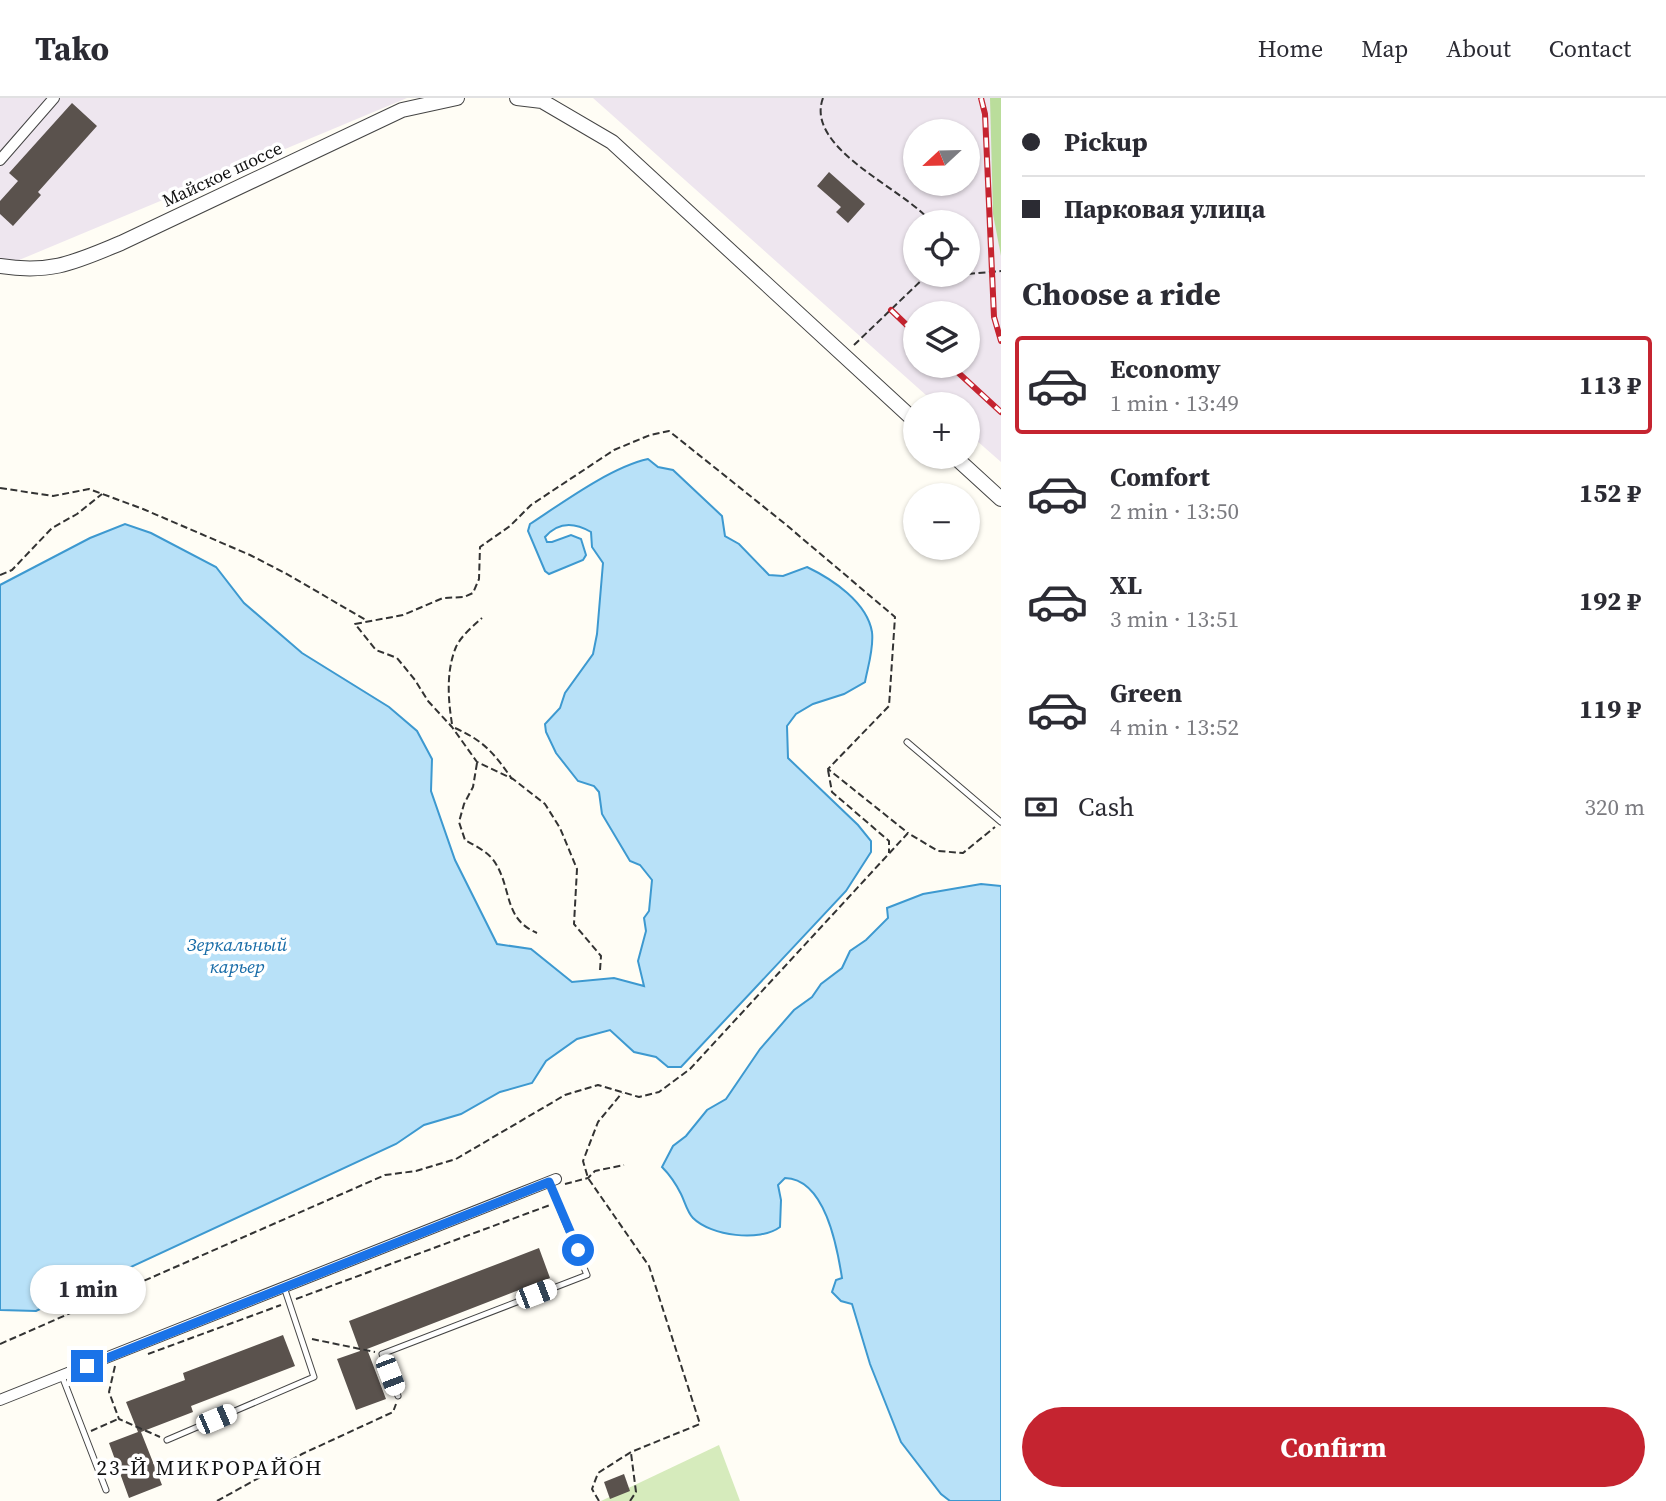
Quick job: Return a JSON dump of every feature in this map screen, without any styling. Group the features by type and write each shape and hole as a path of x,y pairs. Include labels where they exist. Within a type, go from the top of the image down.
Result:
{"street":[{"path":"0,160 54,98"},
{"name":"Майское шоссе","path":"0,266 27,270 51,269 75,262 121,243 402,110 457,98"},
{"path":"517,98 542,101 612,142 903,410"},
{"path":"968,469 1001,499"},
{"path":"0,1400 552,1180"}],"lane":[{"path":"907,742 1001,822"},
{"path":"398,1396 382,1354 587,1275 552,1180"},
{"path":"167,1440 314,1377 284,1287"},
{"path":"62,1376 106,1490"}],"path":[{"path":"823,98 821,117 841,153 918,210"},
{"path":"980,273 1001,271"},
{"path":"843,356 915,287"},
{"path":"600,970 601,956 574,924 576,869 560,828 545,804 513,779 477,762 397,659 376,650 355,624 403,615 443,598 464,597 473,593 478,579 480,547 510,526 531,505 614,450 650,435 669,431 895,617 889,706 828,769"},
{"path":"0,488 53,496 89,489 250,555 367,621"},
{"path":"0,575 12,570 52,528 77,514 102,494"},
{"path":"452,727 449,704 453,657 457,645 482,618"},
{"path":"452,727 476,737 493,752 513,779"},
{"path":"477,762 473,787 464,804 460,822 465,841 479,848 495,862 506,887 513,915 528,929 537,933"},
{"path":"828,769 908,833 938,851 963,852 1001,822"},
{"path":"828,769 832,792 888,841 889,853"},
{"path":"0,1344 385,1175 416,1171 456,1159 565,1095 598,1085 639,1097 659,1092 690,1069 908,833"},
{"path":"599,1501 592,1489 598,1473 631,1452 700,1424 649,1266 588,1178 583,1161 598,1122 622,1092"},
{"path":"552,1180 564,1184 588,1178 595,1171 624,1165"},
{"path":"141,1357 558,1202"},
{"path":"300,1337 382,1354"},
{"path":"115,1366 109,1392 119,1419 167,1440"},
{"path":"217,1501 302,1454 393,1412 398,1396"},
{"path":"85,1434 119,1419"},
{"path":"630,1501 636,1492 631,1452"}],"shaded area":[{"path":"0,98 407,98 0,268"},
{"path":"593,98 1001,98 1001,462 980,444 980,392 923,392 907,378 980,378 980,301 903,301 903,375"}],"green space":[{"path":"990,98 1001,98 1001,256 993,214"},
{"path":"719,1445 740,1501 601,1501"}],"water":[{"name":"Зеркальный карьер","path":"648,459 658,467 673,470 722,516 725,536 739,544 769,575 783,576 807,567 847,593 856,601 869,621 872,644 865,682 844,694 813,704 796,714 787,726 788,758 858,825 871,841 871,852 846,891 681,1067 668,1067 656,1057 634,1052 610,1030 577,1039 546,1061 532,1083 500,1092 461,1114 424,1125 396,1144 36,1311 0,1310 0,585 90,538 125,524 151,533 216,567 244,603 302,653 389,707 417,731 432,759 431,791 455,860 497,944 531,949 572,982 614,978 644,986 638,961 646,931 644,918 649,911 652,880 640,865 630,861 602,814 599,792 594,786 578,781 556,753 545,724 560,708 565,693 593,654 603,563 592,547 591,532 578,526 561,526 545,537 547,542 571,535 581,539 586,555 583,560 549,574 545,571 528,531 530,524 587,487 618,470"},
{"path":"981,884 1001,886 1001,1501 950,1501 941,1494 901,1442 870,1364 852,1304 841,1301 832,1292 836,1280 842,1278 837,1249 827,1216 810,1190 799,1181 785,1178 778,1185 781,1200 780,1227 760,1234 723,1233 693,1218 677,1187 662,1167 673,1146 686,1136 707,1110 726,1099 760,1049 794,1010 842,968 850,951 866,940 888,918 887,908 923,894"}],"building":[{"path":"72,103 97,126 38,192 41,195 13,226 0,214 0,201 18,181 9,173"},
{"path":"829,172 865,204 848,223 836,212 841,207 817,186"},
{"path":"539,1248 550,1278 367,1349 386,1399 356,1410 337,1359 360,1351 349,1321"},
{"path":"283,1335 295,1366 191,1406 193,1412 141,1432 162,1485 129,1498 109,1443 138,1432 126,1402 185,1380 183,1373"},
{"path":"624,1474 630,1491 610,1499 604,1482"}],"railway":[{"path":"981,98 985,114 994,317 1001,341"},
{"path":"891,310 903,322"},
{"path":"964,378 1001,412"}],"district":[{"name":"23-Й МИКРОРАЙОН","path":"210,1467"}],"route":[{"path":"87,1366 549,1182 578,1250"}]}
